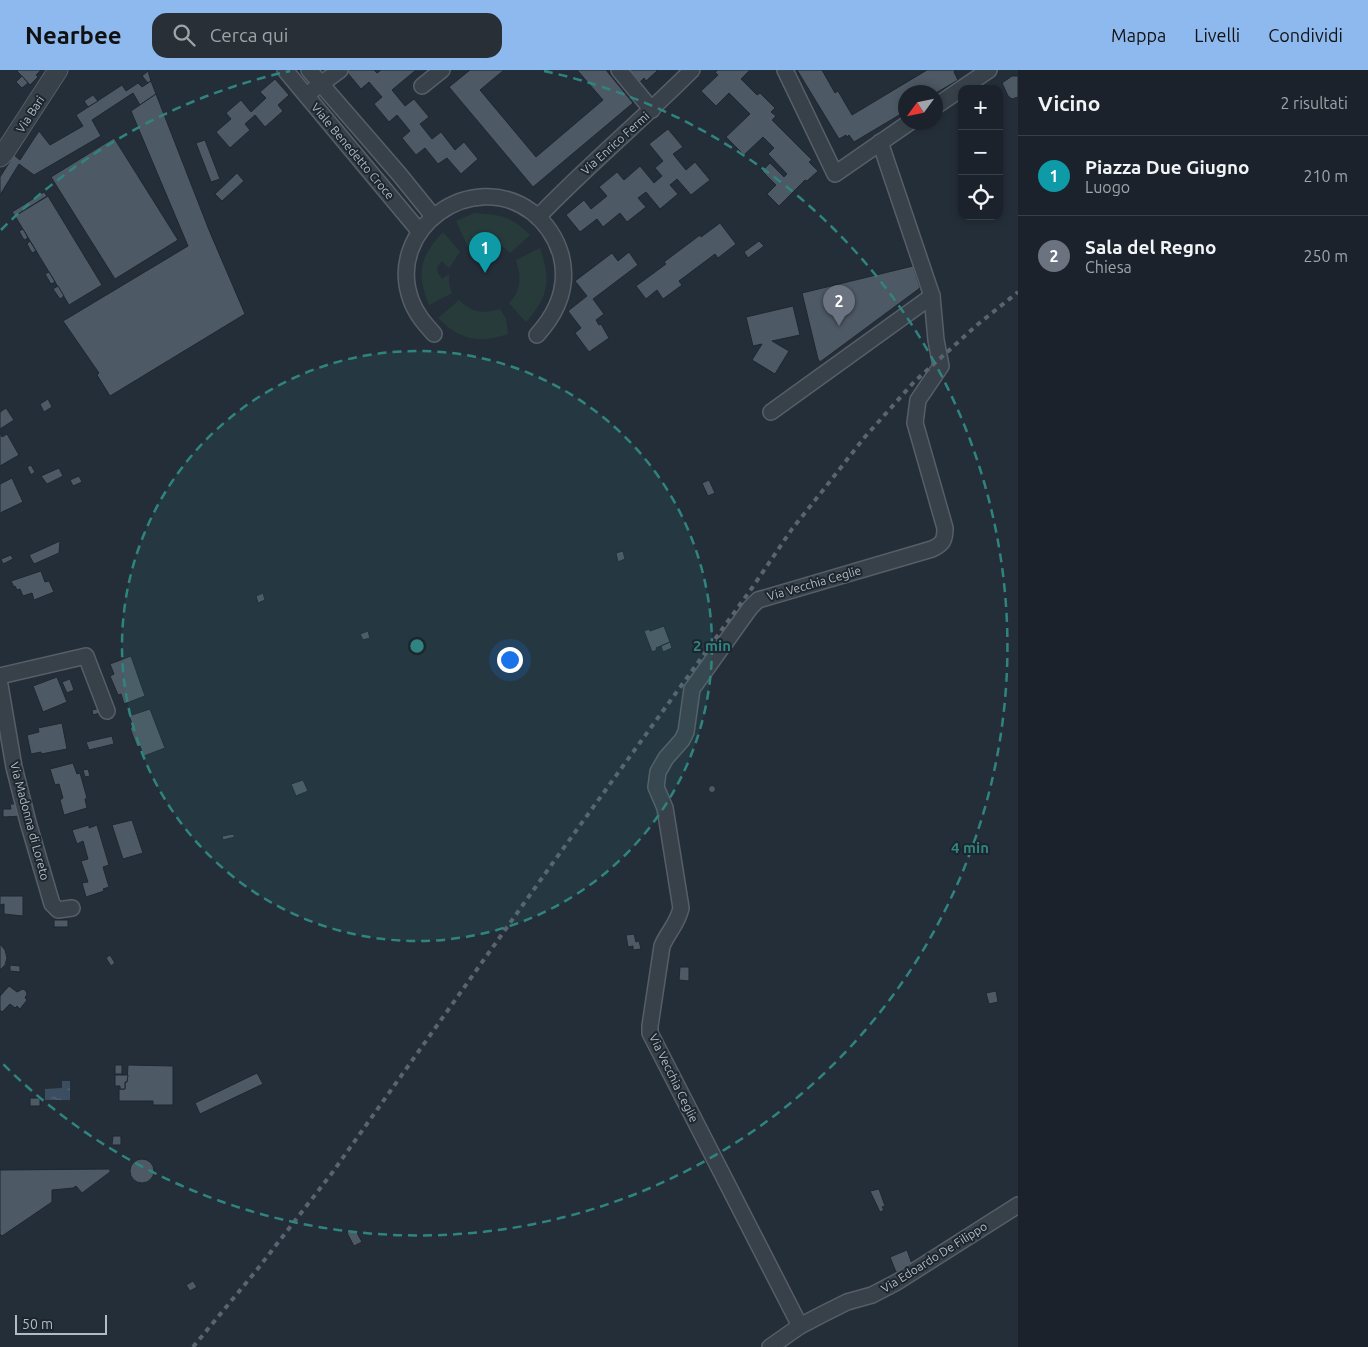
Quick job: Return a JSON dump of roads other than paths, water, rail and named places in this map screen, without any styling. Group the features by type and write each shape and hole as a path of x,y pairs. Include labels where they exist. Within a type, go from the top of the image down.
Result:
{"street":[{"name":"Via Bari","path":"0,157 58,70"},
{"name":"Viale Benedetto Croce","path":"285,70 420,232"},
{"name":"Viale Benedetto Croce","path":"309,70 433,216"},
{"path":"306,95 340,70"},
{"path":"422,86 442,70"},
{"path":"619,70 652,110"},
{"name":"Via Enrico Fermi","path":"538,217 572,181 652,110 692,70"},
{"path":"785,70 835,174 898,130"},
{"path":"943,101 987,71"},
{"path":"0,147 16,135"},
{"name":"Via Vecchia Ceglie","path":"800,1326 650,1033 662,946 679,919 681,908 665,808 658,794 656,781 661,765 682,740 686,732 692,689 750,608 758,600 932,549 941,545 945,538 945,528 915,423 918,400 940,366 932,296 880,142"},
{"path":"434,334 421,320 411,299 407,281 407,266 411,250 420,232 433,216 452,204 483,196 496,197 526,208 538,217 550,231 559,247 564,275 562,292 556,310 537,335"},
{"path":"771,412 932,296"},
{"path":"0,676 86,656 107,712"},
{"name":"Via Madonna di Loreto","path":"0,685 14,767 52,904 58,910 72,908"},
{"name":"Via Edoardo De Filippo","path":"770,1347 800,1326 847,1302 872,1295 897,1282 1018,1205"}],"water":[{"path":"62,1081 70,1081 70,1100 45,1100 45,1089 62,1088"}],"railway":[{"path":"193,1347 256,1271 332,1173 752,588 792,529 864,438 914,382 977,325 1018,292"}],"place":[{"name":"Piazza Due Giugno","path":"485,273"},
{"name":"Sala del Regno","path":"839,326"}]}
